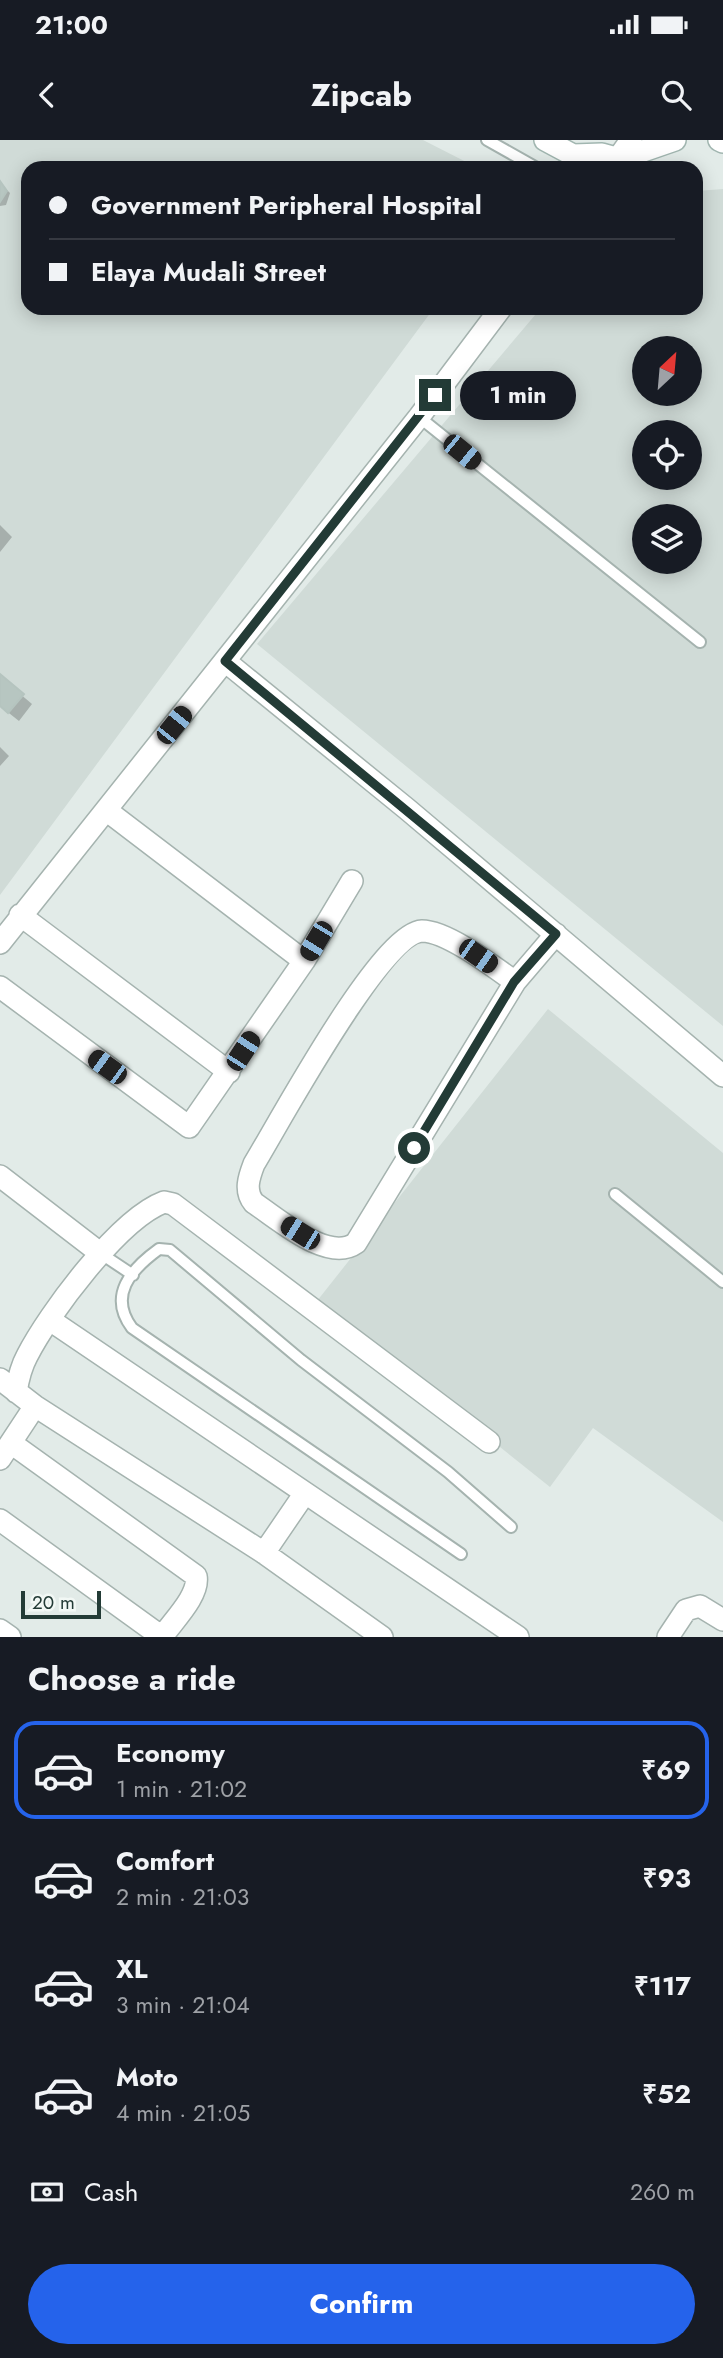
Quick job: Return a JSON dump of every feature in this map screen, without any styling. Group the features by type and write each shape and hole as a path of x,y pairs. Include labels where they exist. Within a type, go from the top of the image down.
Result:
{"street":[{"path":"545,140 573,155 611,152 675,140"},
{"path":"0,943 419,417 496,315"},
{"path":"225,661 556,934 723,1076"},
{"path":"106,810 304,961"},
{"path":"0,987 189,1127 304,961 352,881"},
{"path":"20,915 229,1072"},
{"path":"514,982 478,956 430,932 409,933 367,978 254,1164 248,1197 324,1247 341,1250 356,1242 514,982 556,934"},
{"path":"0,1176 100,1253"},
{"path":"382,1637 264,1553 8,1386 50,1320 100,1253 154,1205 163,1202 173,1204 489,1442"},
{"path":"50,1320 518,1637"},
{"path":"2,1525 162,1637 194,1592 197,1583 196,1576 5,1451 35,1406"},
{"path":"264,1553 305,1493"},
{"path":"668,1637 686,1611 700,1606 723,1620"},
{"path":"0,1630 10,1637"}],"lane":[{"path":"487,140 524,161"},
{"path":"419,417 699,642"},
{"path":"615,1194 723,1282"},
{"path":"461,1553 132,1328 121,1313 120,1300 133,1275 159,1250 170,1250 300,1360 449,1472 512,1527"},
{"path":"100,1253 133,1275"}],"shaded area":[{"path":"0,140 423,140 464,161 21,161 21,315 429,315 0,895"},
{"path":"723,189 723,1026 257,644 535,315 703,315 703,191"},
{"path":"548,1009 723,1153 723,1522 593,1428 550,1487 317,1301"}],"building":[{"path":"0,181 7,191 0,202"},
{"path":"0,674 24,694 8,713 0,706"}],"route":[{"path":"414,1148 514,982 556,934 225,661 435,395"}]}
